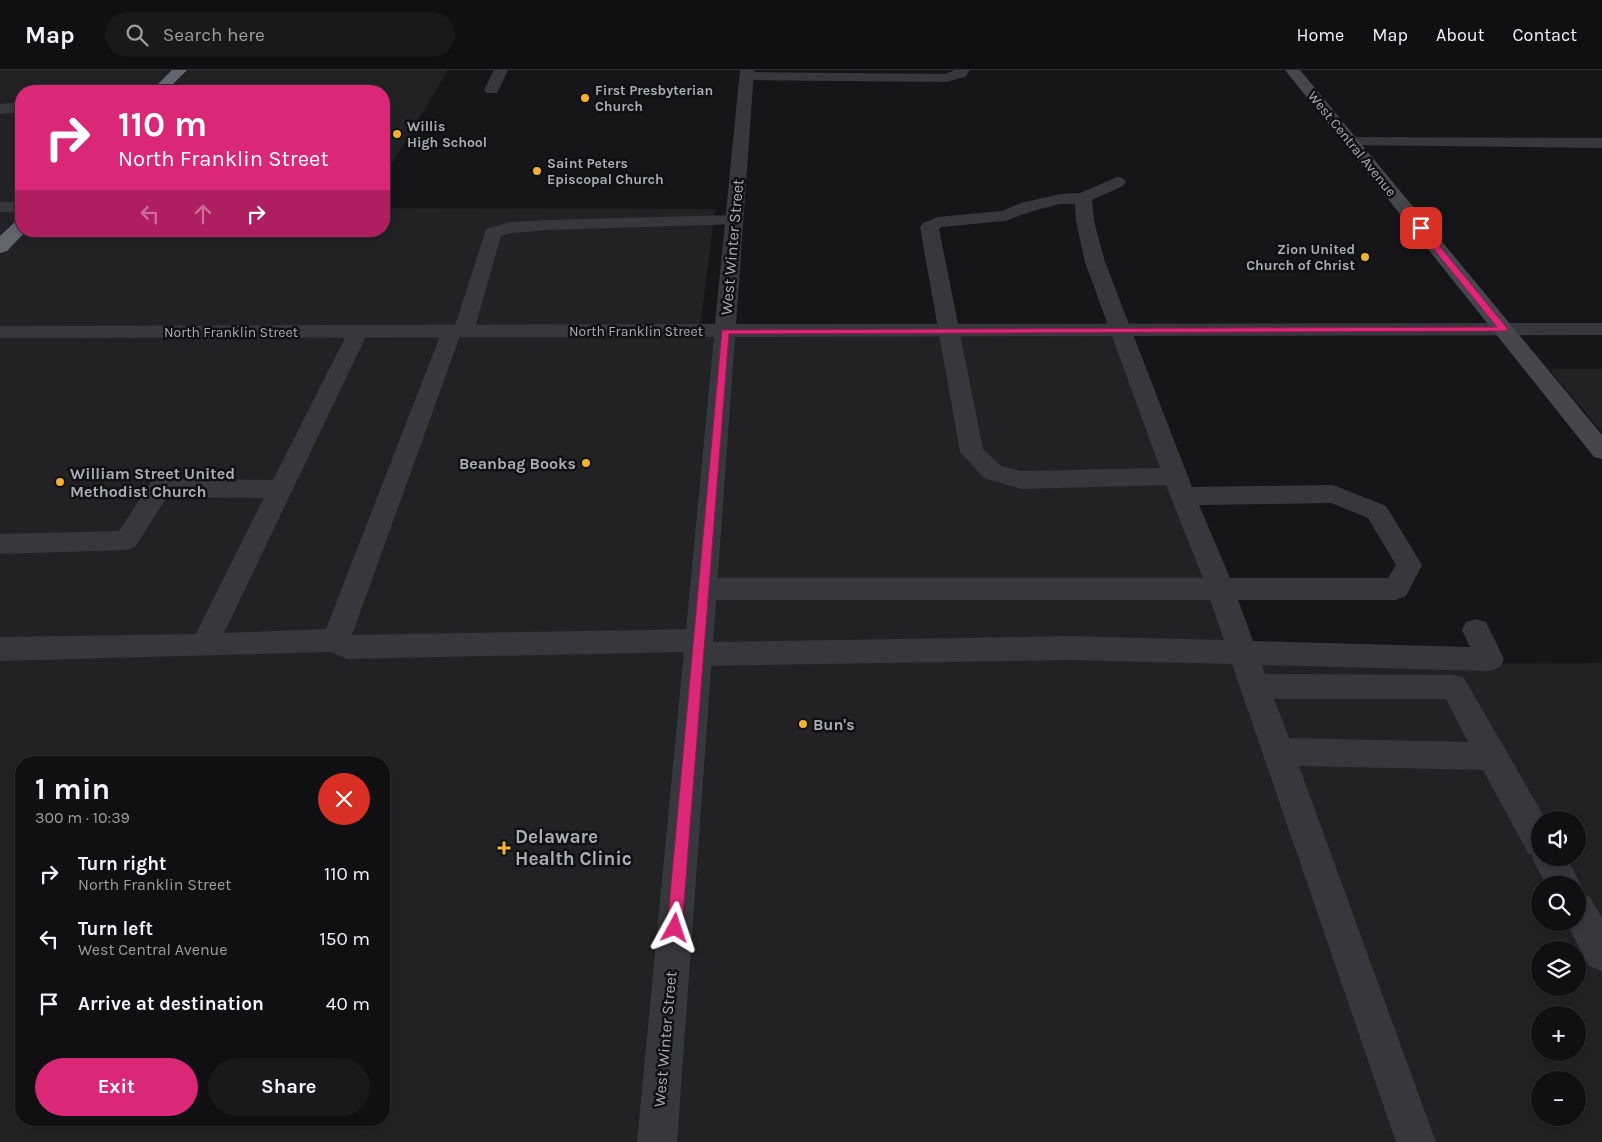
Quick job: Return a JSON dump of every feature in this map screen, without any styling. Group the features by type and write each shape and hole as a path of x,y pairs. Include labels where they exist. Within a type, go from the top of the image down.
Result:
{"highway":[{"path":"164,85 180,70"},
{"path":"0,247 15,232"}],"main road":[{"name":"West Central Avenue","path":"1292,70 1602,451"}],"street":[{"path":"492,90 501,70"},
{"path":"747,73 946,78 960,74 963,70"},
{"name":"West Winter Street","path":"657,1142 747,73"},
{"path":"0,109 15,108"},
{"path":"0,117 15,117"},
{"path":"1350,142 1602,144"},
{"path":"703,589 1396,589 1409,565 1377,512 1333,494 1021,480 993,472 972,452 929,227 938,222 1005,216 1027,207 1051,201 1083,198 1117,182"},
{"path":"1083,198 1085,221 1096,262 1179,486 1220,588 1416,1142"},
{"path":"0,207 15,208"},
{"path":"336,640 458,332 493,233 511,228 548,225 734,220"},
{"name":"North Franklin Street","path":"0,332 1602,329"},
{"path":"204,645 358,332"},
{"path":"0,544 126,540 160,488 280,489"},
{"path":"0,649 336,640 347,647 1071,648 1490,659 1476,630"},
{"path":"1254,686 1454,687 1531,826"},
{"path":"1278,752 1492,756"},
{"path":"1586,924 1602,953"}],"shaded area":[{"path":"0,70 448,70 390,167 390,85 15,85 15,237 390,237 390,208 715,209 700,328 1112,325 1244,664 1602,663 1602,1142 0,1142"},
{"path":"1549,369 1602,369 1602,432"}],"place":[{"name":"First Presbyterian Church","path":"585,98"},
{"name":"Willis High School","path":"397,134"},
{"name":"Saint Peters Episcopal Church","path":"537,171"},
{"name":"Zion United Church of Christ","path":"1365,257"},
{"name":"Beanbag Books","path":"586,463"},
{"name":"William Street United Methodist Church","path":"60,482"},
{"name":"Bun's","path":"803,724"},
{"name":"Delaware Health Clinic","path":"504,848"}],"route":[{"path":"675,928 725,331 1504,330 1421,228"}]}
